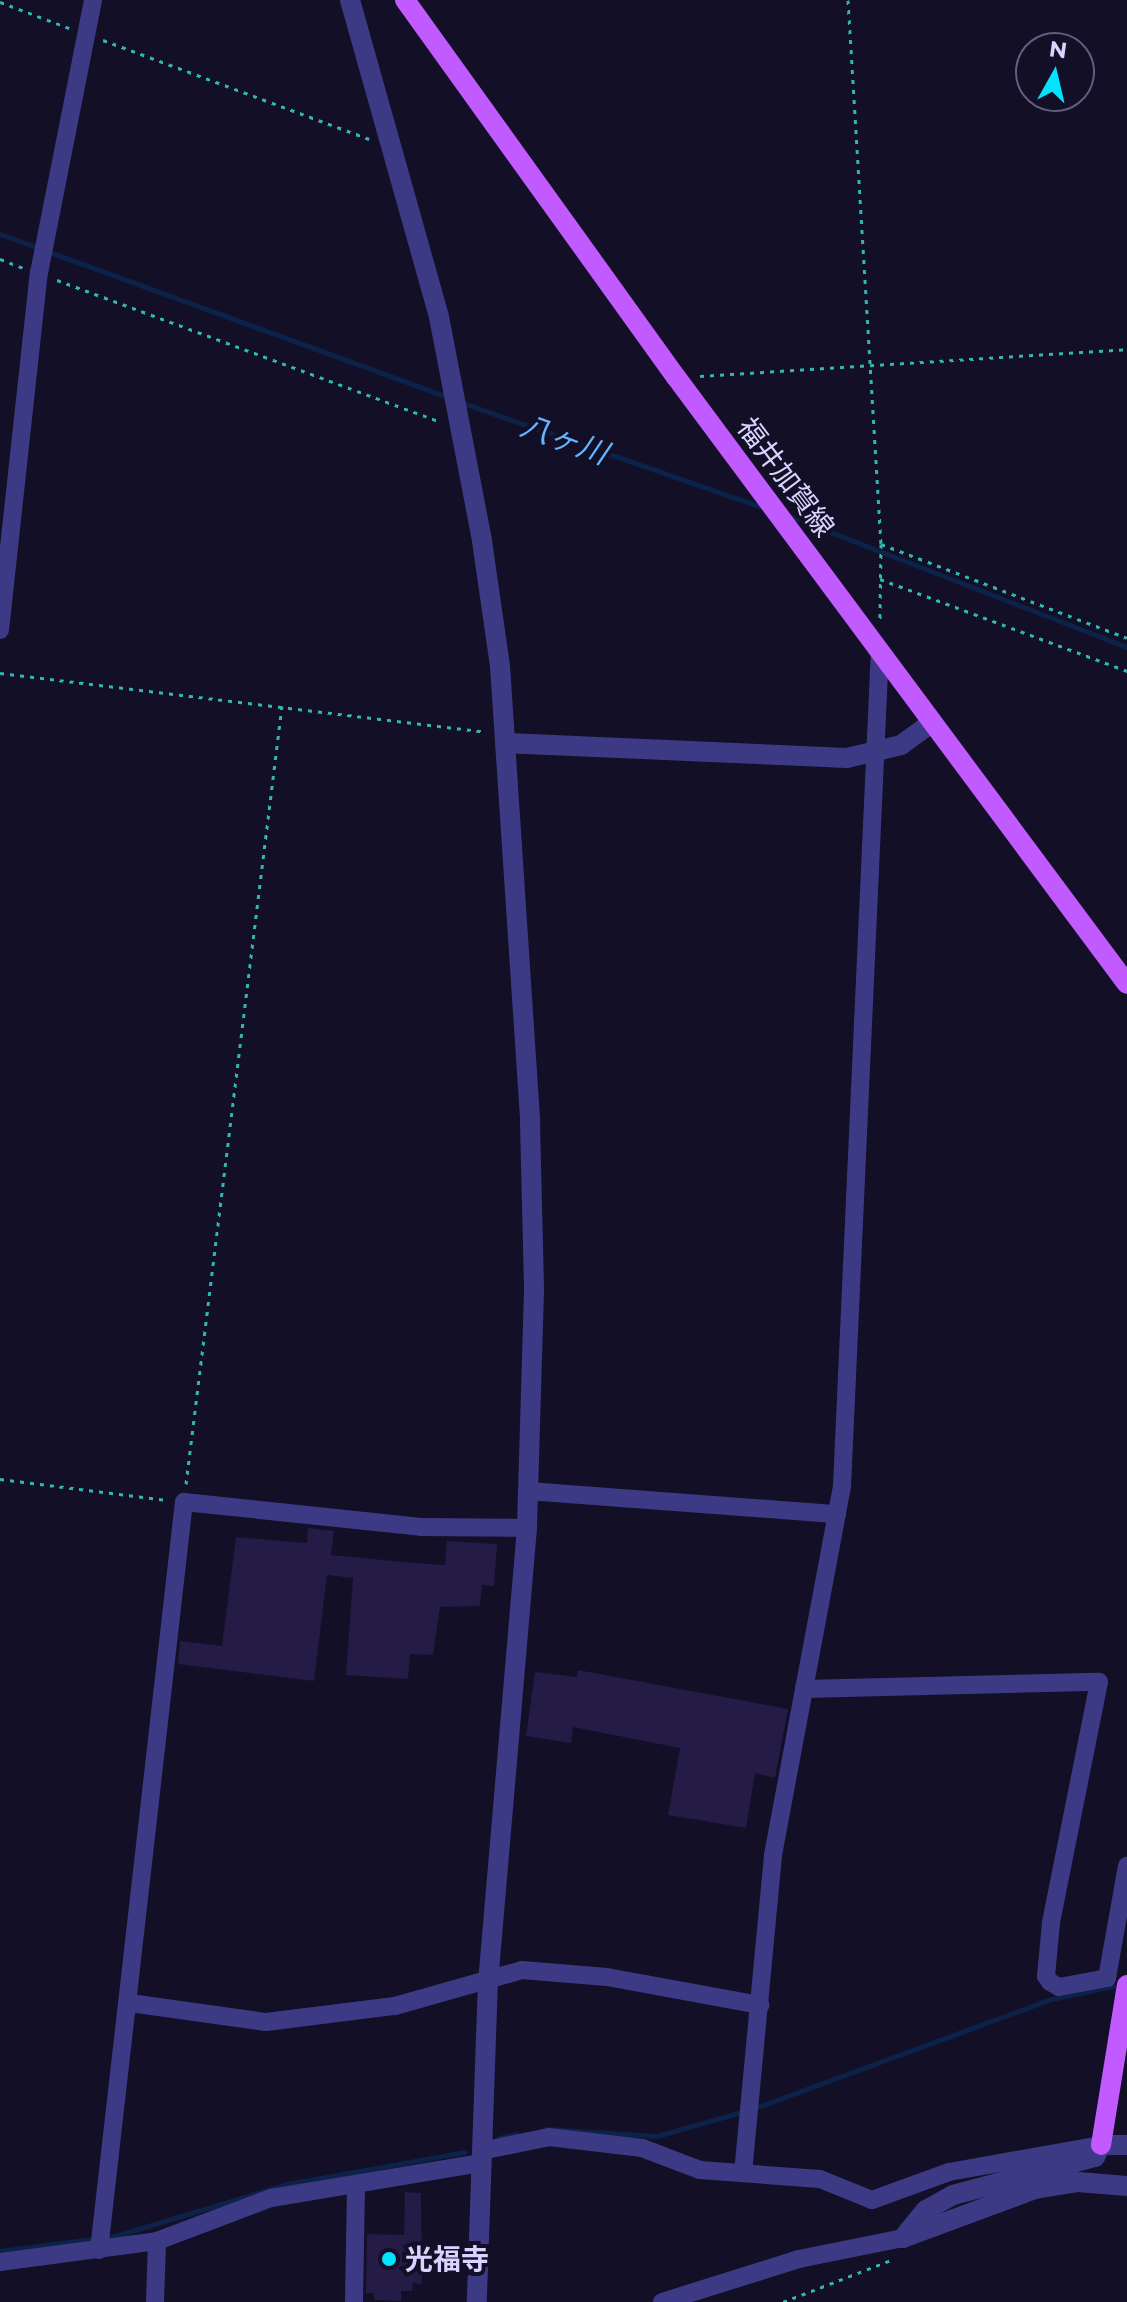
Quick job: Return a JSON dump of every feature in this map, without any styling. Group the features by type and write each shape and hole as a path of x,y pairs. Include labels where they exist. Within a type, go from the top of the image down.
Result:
{"main road":[{"name":"福井加賀線","path":"405,0 676,377 1127,984"},
{"path":"1101,2145 1127,1985"}],"street":[{"path":"0,630 39,273 93,0"},
{"path":"350,0 395,149 439,317 482,541 505,739 533,1199 527,1528 488,1980 477,2302"},
{"path":"743,2173 773,1855 843,1470 880,650"},
{"path":"505,739 847,758 901,745 933,722"},
{"path":"528,1491 837,1514"},
{"path":"100,2243 130,2003 184,1502 421,1527 527,1528"},
{"path":"804,1689 1099,1682 1051,1923 1046,1976 1050,1982 1059,1987 1107,1978 1127,1866"},
{"path":"130,2003 266,2022 395,2006 522,1970 607,1977 760,2005"},
{"path":"0,2262 100,2243 157,2241 271,2198 356,2184 480,2157 549,2137 642,2148 700,2170 820,2179 872,2200 949,2172 1101,2145 1127,2145"},
{"path":"903,2238 926,2210 953,2195 1095,2157 1101,2145"},
{"path":"662,2302 799,2259 903,2238 1035,2189 1078,2182 1127,2186"},
{"path":"354,2302 356,2184"},
{"path":"155,2302 157,2241"}],"path":[{"path":"848,0 881,544 880,650"},
{"path":"0,2 395,149"},
{"path":"0,259 443,422 460,422"},
{"path":"676,377 1127,349"},
{"path":"881,544 1127,638"},
{"path":"880,579 1127,671"},
{"path":"0,673 282,706 505,739"},
{"path":"0,1479 184,1502 282,706"},
{"path":"783,2302 896,2258"}],"building":[{"path":"308,1528 334,1531 331,1555 414,1563 445,1565 447,1541 497,1544 494,1586 482,1585 480,1606 440,1607 433,1655 410,1654 408,1679 346,1675 353,1578 327,1575 314,1681 178,1664 180,1641 222,1646 236,1537 307,1543"},
{"path":"578,1670 788,1709 775,1778 755,1773 746,1828 668,1815 680,1748 573,1727 571,1743 526,1736 535,1672 577,1677"},
{"path":"405,2192 421,2193 422,2284 413,2283 412,2291 401,2291 401,2301 374,2300 374,2293 366,2293 367,2234 404,2235"}],"waterway":[{"name":"八ヶ川","path":"0,234 447,397"},
{"name":"八ヶ川","path":"460,402 764,508"},
{"name":"八ヶ川","path":"789,516 1127,647"},
{"path":"755,2108 1052,1999 1113,1986"},
{"path":"547,2129 657,2136 745,2111"},
{"path":"499,2138 517,2134"},
{"path":"0,2251 115,2236 287,2184 464,2152"}],"place":[{"name":"光福寺","path":"389,2259"}]}
